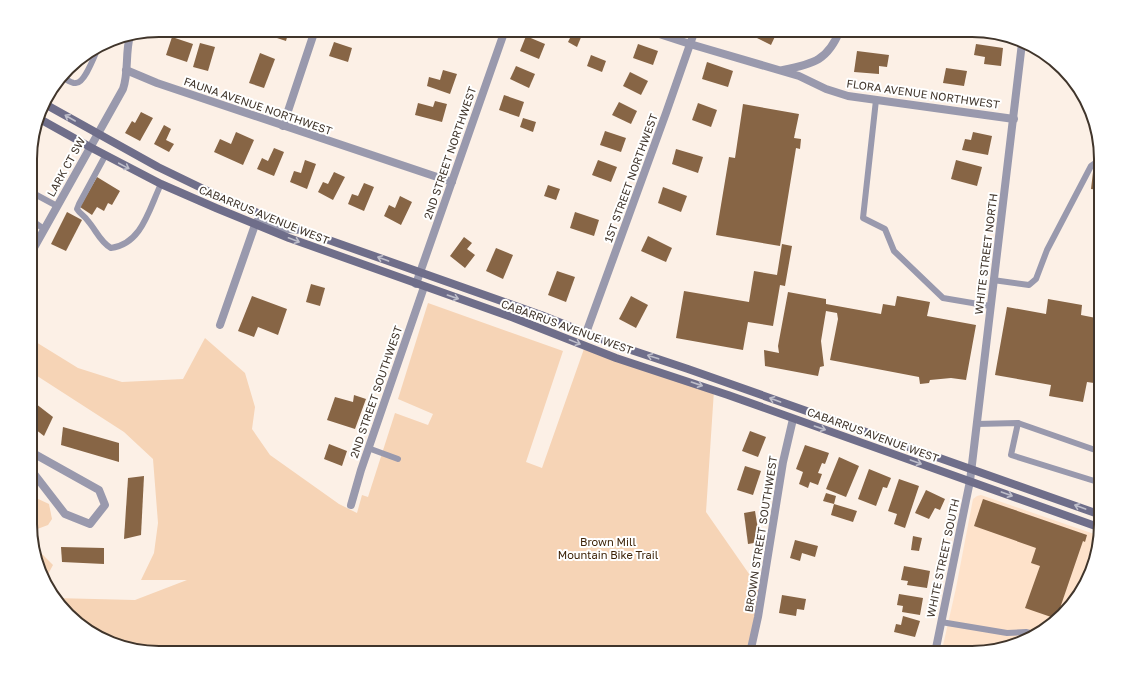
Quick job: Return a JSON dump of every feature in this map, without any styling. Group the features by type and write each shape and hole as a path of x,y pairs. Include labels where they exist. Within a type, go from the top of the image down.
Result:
{"main road":[{"name":"CABARRUS AVENUE WEST","path":"49,106 158,167 240,206 586,333 1094,512"},
{"name":"CABARRUS AVENUE WEST","path":"43,121 105,156 161,184 254,225 514,318 616,358 692,382 1094,525"}],"street":[{"path":"283,126 313,37"},
{"name":"2ND STREET NORTHWEST","path":"416,284 503,37"},
{"name":"FLORA AVENUE NORTHWEST","path":"668,37 781,71 848,96 1014,119"},
{"name":"1ST STREET NORTHWEST","path":"586,333 692,37"},
{"path":"781,71 803,66 823,57 834,44 837,37"},
{"path":"97,133 123,89 129,41"},
{"name":"WHITE STREET NORTH","path":"971,468 1022,47"},
{"path":"803,66 803,74 807,80"},
{"name":"FAUNA AVENUE NORTHWEST","path":"126,70 157,83 452,182"},
{"name":"LARK CT SW","path":"37,242 97,133"},
{"path":"220,325 256,222 260,220 279,228 305,231"},
{"name":"2ND STREET SOUTHWEST","path":"351,504 368,448 424,287"},
{"name":"BROWN STREET SOUTHWEST","path":"752,646 758,617 783,462 793,418"},
{"path":"37,455 99,490 105,505 90,524 65,514 37,478"},
{"name":"WHITE STREET SOUTH","path":"936,646 970,481 971,468"}],"lane":[{"path":"66,80 75,84 79,83 86,73 94,55"},
{"path":"876,100 862,218 885,229 894,251 943,298 990,306"},
{"path":"105,156 82,196 77,209 80,214 87,219 105,245 111,248 128,243 136,236 161,184"},
{"path":"993,280 1028,285 1036,279 1047,250 1091,166 1094,164"},
{"path":"37,195 57,206"},
{"path":"37,224 44,229"},
{"path":"976,424 1018,423 1094,450"},
{"path":"1018,423 1011,455 1094,481"},
{"path":"368,448 398,459"},
{"path":"941,622 1007,633 1028,632"}],"shaded area":[{"path":"981,495 1094,534 1092,548 1085,571 1069,598 1046,621 1033,630 1004,642 988,645 943,646 973,499"}],"green space":[{"name":"Brown Mill Mountain Bike Trail","path":"428,303 563,351 526,462 542,468 585,346 714,390 706,512 763,594 751,646 143,645 112,637 98,630 85,621 62,598 135,600 187,580 141,580 154,553 158,523 153,459 124,432 37,376 37,343 78,368 122,382 183,379 205,338 245,373 255,407 252,429 270,455 339,504 357,513 362,495 368,497 395,413 428,425 433,414 398,399"},
{"path":"37,498 49,504 52,519 48,525 37,529"},
{"path":"40,552 53,565 48,575"}],"building":[{"path":"172,37 193,44 187,62 166,55"},
{"path":"274,37 287,37 286,41"},
{"path":"526,37 545,44 539,59 520,51"},
{"path":"570,37 581,37 577,47 568,42"},
{"path":"755,37 775,37 771,45"},
{"path":"334,42 352,48 348,62 329,56"},
{"path":"200,43 215,47 208,71 193,67"},
{"path":"638,44 658,51 653,65 633,58"},
{"path":"976,44 1003,48 1001,66 984,64 985,57 974,55"},
{"path":"857,51 889,55 887,67 879,66 879,74 854,72"},
{"path":"260,53 275,59 264,88 249,83"},
{"path":"591,55 606,61 602,72 587,66"},
{"path":"707,62 733,71 728,87 702,79"},
{"path":"516,66 535,74 529,88 510,79"},
{"path":"946,68 967,71 964,86 943,83"},
{"path":"443,70 457,74 450,94 427,86 429,77 440,80"},
{"path":"630,72 648,81 641,95 623,86"},
{"path":"504,95 524,102 519,117 499,110"},
{"path":"435,101 447,104 442,122 415,115 418,103 433,107"},
{"path":"619,102 637,111 631,124 612,115"},
{"path":"698,103 717,110 711,127 692,120"},
{"path":"743,104 799,114 794,138 801,139 800,149 796,148 780,246 716,235 729,157 735,158"},
{"path":"141,112 153,118 140,141 125,133 132,121 135,123"},
{"path":"523,118 536,122 533,132 520,127"},
{"path":"164,125 171,129 166,140 174,144 169,152 154,144"},
{"path":"605,131 626,138 621,152 600,145"},
{"path":"236,132 254,140 243,165 214,152 220,139 231,144"},
{"path":"973,132 992,136 988,155 962,150 965,139 971,140"},
{"path":"274,148 284,152 274,176 257,169 262,158 268,161"},
{"path":"676,149 703,157 698,173 672,164"},
{"path":"305,160 316,164 307,189 290,182 294,171 301,173"},
{"path":"598,160 617,167 611,182 592,175"},
{"path":"956,160 982,167 977,186 951,179"},
{"path":"334,172 345,177 333,200 318,192 323,182 328,184"},
{"path":"1093,172 1094,172 1094,189 1091,189"},
{"path":"97,177 120,191 112,205 108,203 104,211 97,207 92,215 80,207"},
{"path":"364,183 374,187 364,211 348,204 352,194 358,196"},
{"path":"548,185 560,189 556,200 544,196"},
{"path":"663,187 687,196 681,212 658,203"},
{"path":"400,196 412,202 401,225 384,216 389,205 395,208"},
{"path":"67,212 82,220 66,251 51,244"},
{"path":"575,212 599,220 594,236 570,228"},
{"path":"648,236 672,248 666,262 641,251"},
{"path":"464,237 472,243 467,249 475,255 465,268 450,256"},
{"path":"782,244 792,246 785,286 780,285 773,326 748,322 743,350 676,338 684,291 749,302 754,271 777,275"},
{"path":"496,248 513,255 503,279 486,271"},
{"path":"557,271 575,277 566,302 548,295"},
{"path":"311,284 325,288 320,306 306,302"},
{"path":"788,292 826,299 826,304 881,314 883,304 895,306 897,296 930,302 927,316 976,325 966,380 951,378 930,380 929,383 920,384 919,377 830,360 838,319 837,313 826,311 821,341 824,366 820,367 818,376 765,366 764,350 779,353 778,346"},
{"path":"252,296 287,309 278,335 258,327 254,337 238,331"},
{"path":"631,296 648,305 636,328 619,319"},
{"path":"1048,299 1082,305 1081,315 1094,318 1094,383 1087,382 1083,402 1049,396 1051,385 995,375 1007,307 1046,314"},
{"path":"354,395 366,399 355,429 327,420 335,397 353,402"},
{"path":"37,405 53,417 44,436 37,431"},
{"path":"63,427 119,443 119,462 61,445"},
{"path":"750,431 766,437 758,457 742,451"},
{"path":"329,444 347,451 342,466 324,459"},
{"path":"805,445 829,453 825,464 822,463 818,473 822,474 818,485 810,482 808,488 799,484 803,472 796,469"},
{"path":"839,457 859,466 846,497 826,489"},
{"path":"745,466 761,471 753,495 737,490"},
{"path":"869,469 891,478 887,488 883,487 876,506 858,499"},
{"path":"144,476 141,535 124,539 128,478"},
{"path":"899,479 919,486 905,528 894,524 897,514 888,511"},
{"path":"926,490 945,499 940,510 935,508 929,519 915,513"},
{"path":"826,493 836,496 834,504 823,501"},
{"path":"983,499 1087,535 1085,542 1083,541 1060,608 1058,610 1051,617 1025,608 1040,566 1031,563 1036,548 974,526"},
{"path":"834,504 857,511 853,522 831,515"},
{"path":"755,511 760,542 748,544 744,513"},
{"path":"913,536 922,538 919,551 911,550"},
{"path":"795,540 818,546 815,557 802,553 800,561 790,558"},
{"path":"61,547 104,548 104,564 62,562"},
{"path":"904,566 930,571 927,588 907,585 908,581 901,580"},
{"path":"899,594 923,598 920,615 902,612 903,606 897,605"},
{"path":"782,595 806,599 804,610 797,609 796,616 779,613"},
{"path":"903,616 920,621 915,637 894,632 896,624 901,625"}]}
